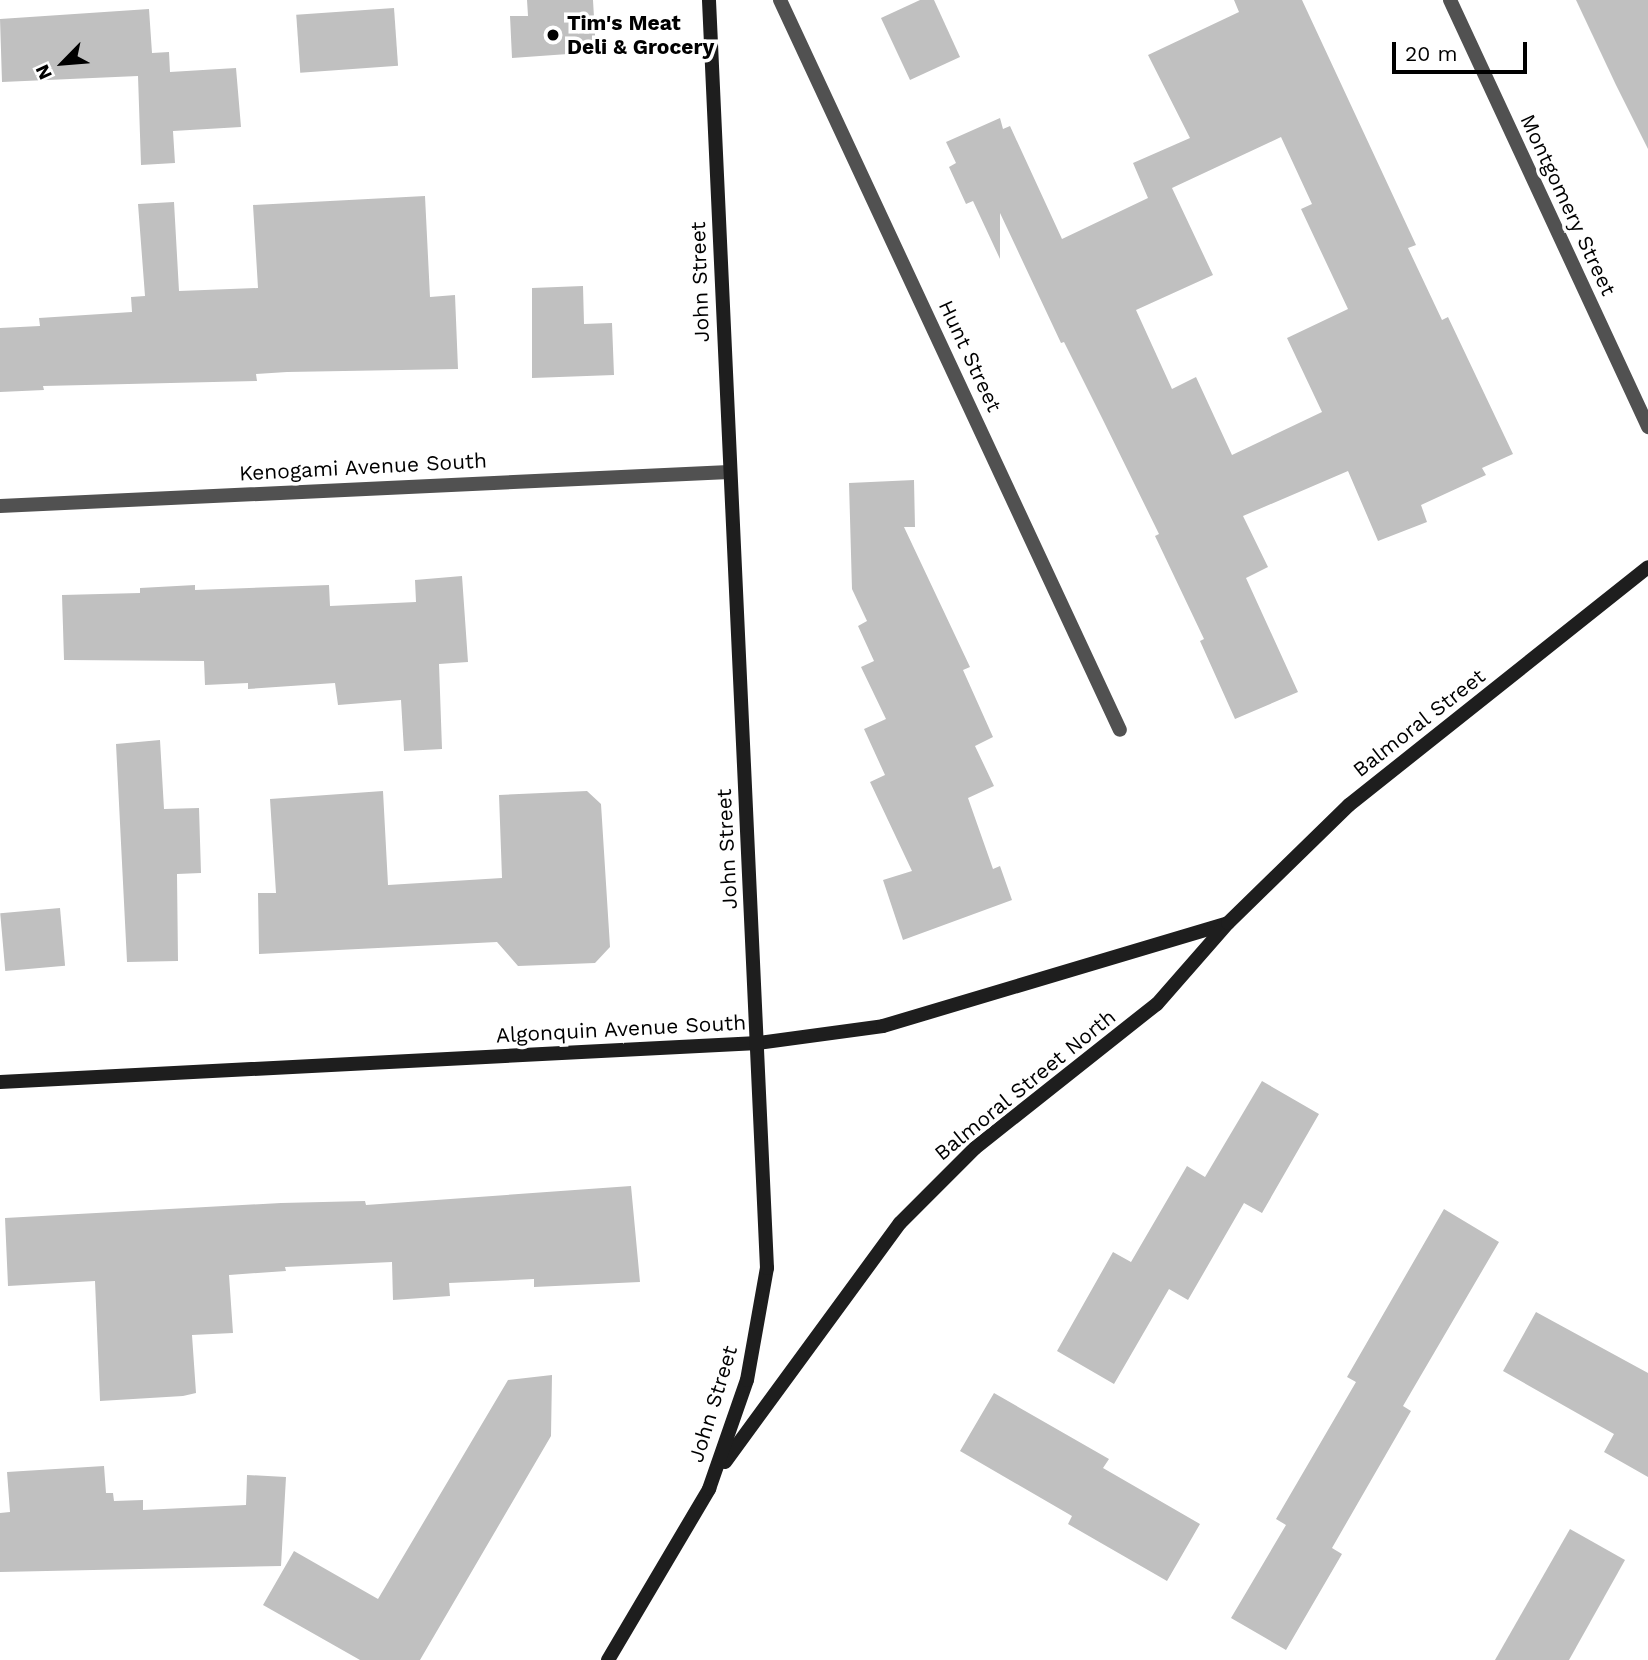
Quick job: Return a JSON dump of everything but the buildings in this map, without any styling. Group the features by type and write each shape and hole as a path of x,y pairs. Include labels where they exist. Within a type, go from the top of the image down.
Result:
{"main road":[{"name":"John Street","path":"608,1660 709,1489 747,1380 767,1268 709,0"},
{"name":"Balmoral Street","path":"1228,923 1349,805 1648,567"},
{"name":"Algonquin Avenue South","path":"0,1082 758,1043 883,1026 1228,923"},
{"name":"Balmoral Street North","path":"709,1489 736,1444 830,1323 900,1223 975,1148 1157,1004 1228,923"}],"street":[{"name":"Hunt Street","path":"780,0 1120,730"},
{"name":"Montgomery Street","path":"1450,0 1648,427"},
{"name":"Kenogami Avenue South","path":"0,506 729,472"}],"place":[{"name":"Tim's Meat Deli & Grocery","path":"553,35"}]}
